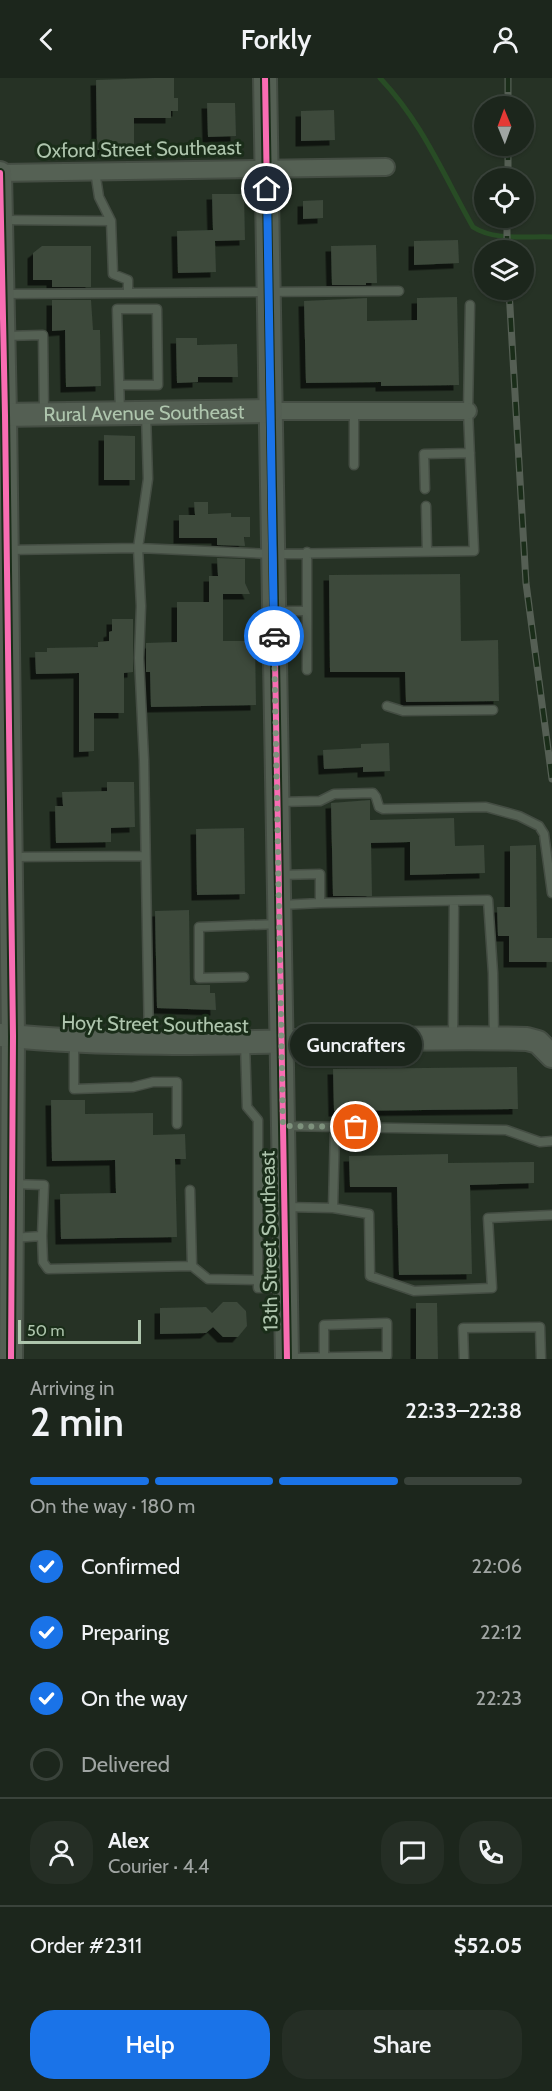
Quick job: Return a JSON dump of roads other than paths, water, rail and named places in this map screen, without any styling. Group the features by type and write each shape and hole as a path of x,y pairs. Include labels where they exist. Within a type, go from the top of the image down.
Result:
{"main road":[{"name":"13th Street Southeast","path":"265,78 288,1358"},
{"path":"0,173 1,294 4,336 4,653 11,857 6,945 8,1194 6,1328 11,1359"},
{"name":"Rural Avenue Southeast","path":"3,415 271,411"},
{"name":"Hoyt Street Southeast","path":"6,1035 149,1043 494,1038 527,1039 550,1048"}],"street":[{"name":"Oxford Street Southeast","path":"0,173 386,167"},
{"name":"Rural Avenue Southeast","path":"271,411 468,411"}],"lane":[{"path":"95,171 99,197 111,221 113,274 128,280 128,293"},
{"path":"1,220 111,221"},
{"path":"1,294 399,291"},
{"path":"3,550 138,548 273,554 474,551 468,411 470,305"},
{"path":"120,385 158,385 157,309 117,309 120,413"},
{"path":"4,336 43,335 44,414"},
{"path":"354,411 354,465"},
{"path":"146,413 148,479 138,548 149,1043"},
{"path":"425,489 424,454 470,453"},
{"path":"426,506 427,551"},
{"path":"307,552 307,670"},
{"path":"274,611 307,611"},
{"path":"387,706 403,711 493,710"},
{"path":"277,802 320,801 334,794 373,793 379,807 383,809 486,807 519,816 539,826 544,834 552,894"},
{"path":"11,857 145,856"},
{"path":"279,875 320,874 321,903"},
{"path":"244,977 199,978 199,927 279,915 321,903 488,900 493,973 494,1038"},
{"path":"453,1039 454,901"},
{"path":"74,1040 74,1089 133,1088 153,1082 177,1082 177,1124"},
{"path":"245,1042 247,1107 258,1120 258,1288 286,1287"},
{"path":"283,1126 506,1130 540,1142 552,1141"},
{"path":"333,1208 335,1127"},
{"path":"258,1184 284,1183"},
{"path":"8,1194 44,1185 43,1262 48,1269 192,1266 208,1279 258,1280"},
{"path":"190,1190 192,1266"},
{"path":"284,1207 333,1208 369,1214 370,1276 414,1291 492,1288 488,1218 552,1215"},
{"path":"8,1248 42,1236"},
{"path":"288,1358 324,1358 387,1356 387,1323 324,1325 324,1358"},
{"path":"464,1359 463,1328 540,1327 541,1359"}],"waterway":[{"path":"380,78 408,112 420,131 473,227 501,236 552,237"}],"railway":[{"path":"508,78 508,96"},
{"path":"508,156 508,168"},
{"path":"507,228 507,240"},
{"path":"510,300 526,583 552,779"}],"place":[{"name":"Guncrafters","path":"356,1127"}]}
